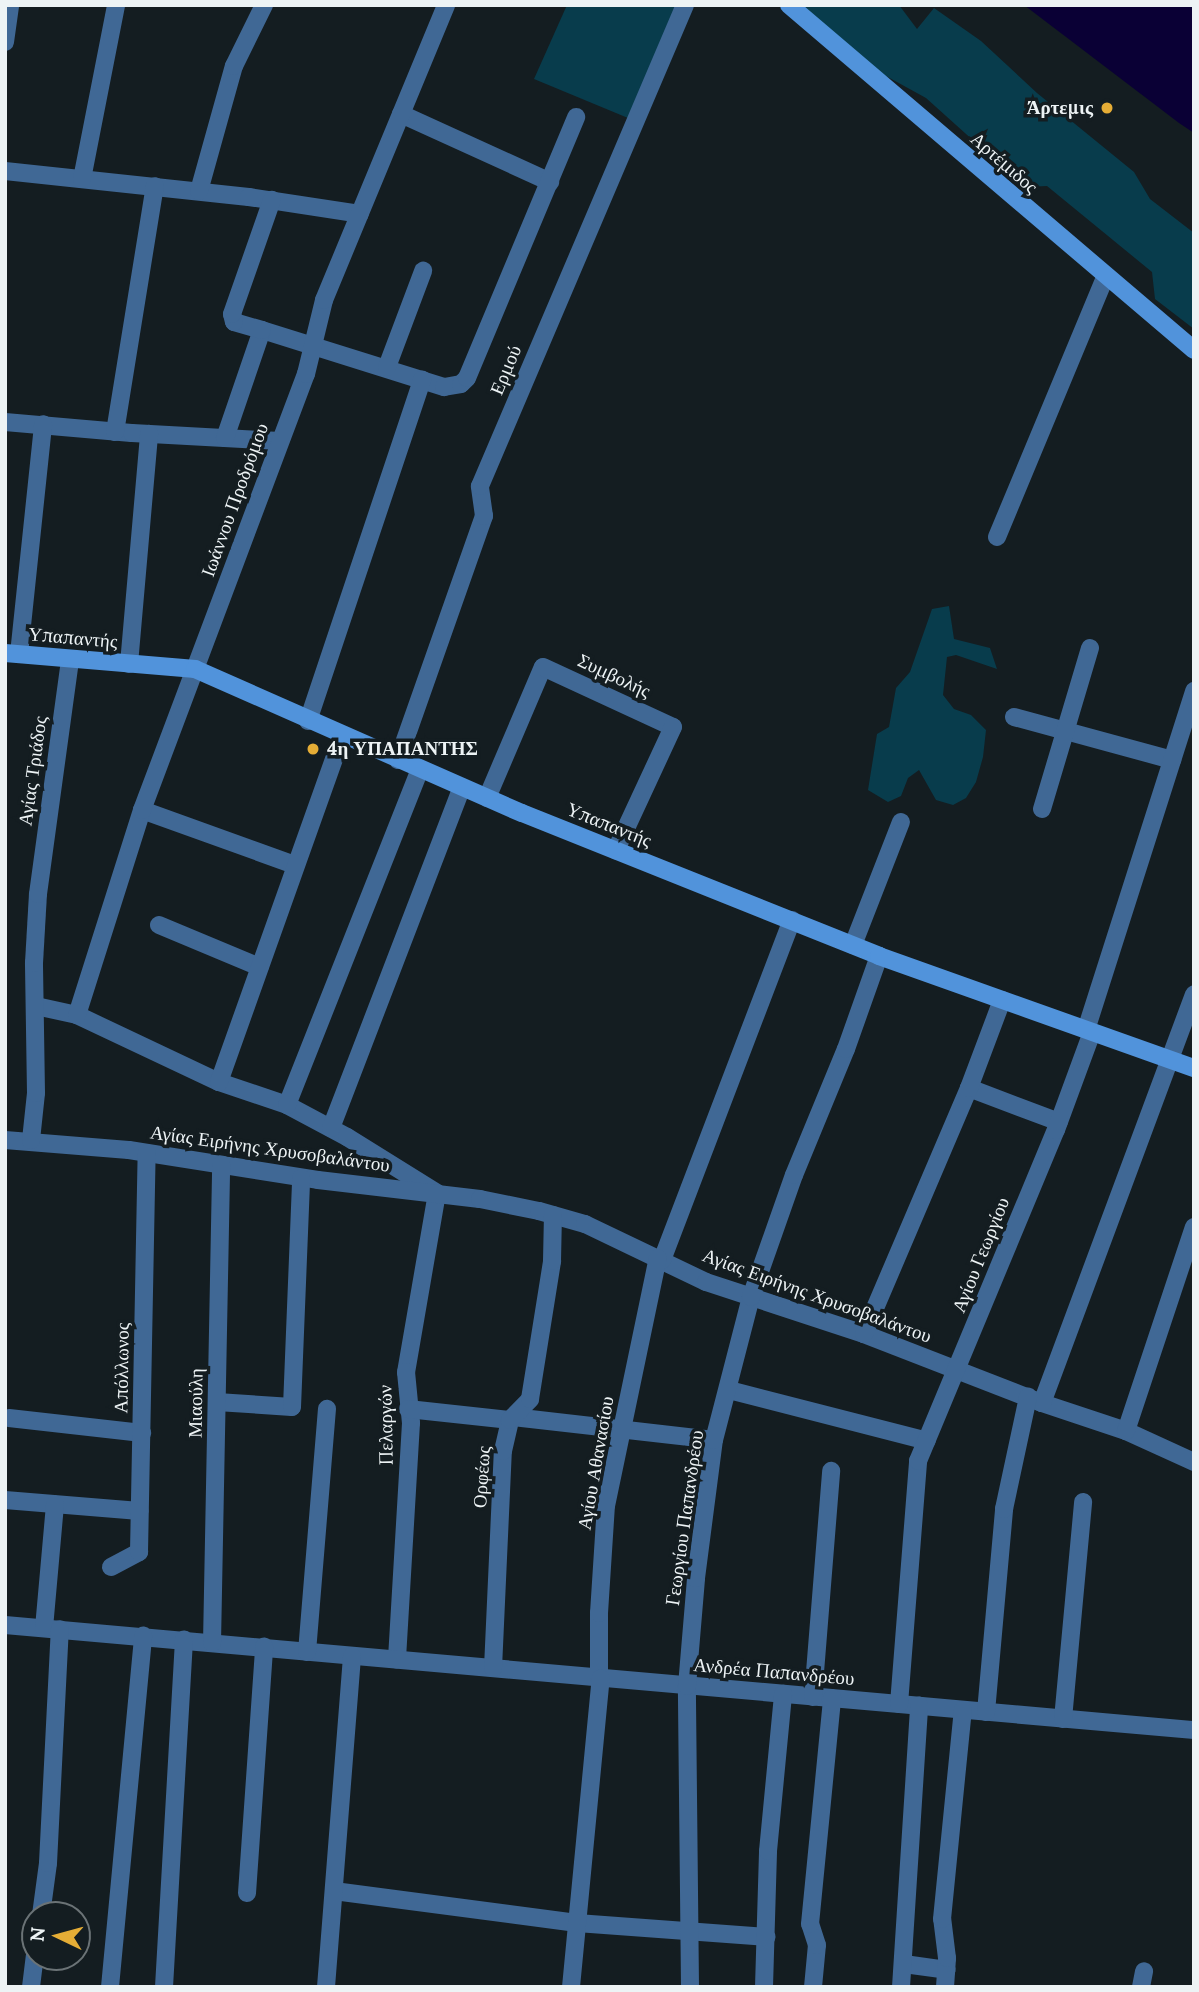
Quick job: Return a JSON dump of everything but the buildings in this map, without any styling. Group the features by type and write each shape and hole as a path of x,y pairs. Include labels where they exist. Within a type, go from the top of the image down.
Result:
{"street":[{"path":"5,42 10,5"},
{"path":"82,179 116,5"},
{"path":"199,191 234,66 264,5"},
{"name":"Ιωάννου Προδρόμου","path":"76,1015 142,810 306,374 324,300 446,5"},
{"name":"Ερμού","path":"398,760 485,513 480,486 685,5"},
{"name":"Αρτέμιδος","path":"789,5 1194,351"},
{"path":"401,114 550,182"},
{"path":"272,200 232,314 234,322 453,388 467,377 576,117"},
{"path":"5,171 199,191 360,214"},
{"path":"115,432 155,186"},
{"path":"387,367 423,271"},
{"path":"996,537 1105,277"},
{"path":"225,438 262,330"},
{"path":"308,721 422,380"},
{"path":"5,422 115,432 279,441"},
{"path":"12,654 43,424"},
{"path":"129,664 149,434"},
{"path":"1042,809 1090,648"},
{"name":"Υπαπαντής","path":"12,654 195,669 487,798 879,957 1194,1068"},
{"name":"Αγίας Τριάδος","path":"31,1140 36,1093 38,894 70,659"},
{"name":"Συμβολής","path":"487,798 543,667 673,727 616,850"},
{"name":"Αγίου Γεωργίου","path":"899,1704 918,1461 1059,1122 1194,691"},
{"path":"1014,717 1172,760"},
{"path":"219,1082 342,736"},
{"path":"287,1105 420,769"},
{"path":"331,1128 462,787"},
{"path":"142,810 295,865"},
{"path":"853,945 901,822"},
{"name":"Αγίου Αθανασίου","path":"571,1987 600,1678 603,1534 622,1431 660,1259 792,920"},
{"path":"159,925 260,967"},
{"name":"Γεωργίου Παπανδρέου","path":"690,1987 687,1929 687,1686 696,1578 714,1440 751,1297 794,1175 846,1049 879,957"},
{"path":"986,1712 1004,1508 1035,1400 1171,1060 1194,994"},
{"path":"864,1334 969,1088 1002,1000"},
{"path":"36,1006 76,1015 219,1082 287,1105 331,1128 437,1193"},
{"path":"969,1088 1059,1122"},
{"name":"Αγίας Ειρήνης Χρυσοβαλάντου","path":"5,1140 31,1140 147,1153 300,1178 437,1193 553,1215 585,1224 706,1282 864,1334 1035,1400 1126,1431 1194,1462"},
{"name":"Απόλλωνος","path":"111,1567 139,1552 147,1153"},
{"name":"Μιαούλη","path":"212,1643 221,1165"},
{"path":"217,1402 292,1407 300,1178"},
{"name":"Πελαργών","path":"397,1660 411,1423 406,1372 437,1193"},
{"name":"Ορφέως","path":"493,1668 503,1451 511,1419 530,1399 552,1261 553,1215"},
{"path":"1126,1431 1194,1227"},
{"path":"729,1390 927,1441"},
{"path":"307,1652 327,1409"},
{"path":"408,1409 714,1440"},
{"path":"9,1418 142,1433"},
{"path":"813,1697 831,1471"},
{"path":"5,1500 140,1511"},
{"path":"1063,1719 1083,1502"},
{"path":"43,1901 48,1863 55,1504"},
{"name":"Ανδρέα Παπανδρέου","path":"5,1625 1194,1730"},
{"path":"110,1987 143,1636"},
{"path":"164,1987 184,1640"},
{"path":"247,1893 264,1647"},
{"path":"326,1987 352,1656"},
{"path":"764,1987 768,1851 783,1694"},
{"path":"813,1987 816,1939 810,1924 832,1698"},
{"path":"901,1987 919,1706"},
{"path":"904,1964 946,1978 943,1919 963,1710"},
{"path":"334,1891 577,1923 687,1929 766,1937"}],"shaded area":[{"path":"567,5 679,5 628,118 534,79"},
{"path":"797,5 899,5 917,29 934,8 981,41 1037,93 1134,172 1150,199 1194,233 1194,329 1155,299 1152,272 1047,186 1025,187 926,98 866,65"},
{"path":"1024,5 1194,5 1194,133 1179,123"},
{"path":"949,606 954,639 990,648 997,669 956,655 947,657 943,695 954,709 971,715 986,730 983,757 976,782 966,798 953,805 936,800 919,770 908,778 901,796 888,802 868,790 877,734 889,727 896,688 910,672 932,609"}],"place":[{"name":"Άρτεμις","path":"1107,108"},
{"name":"4η ΥΠΑΠΑΝΤΗΣ","path":"313,749"}]}
